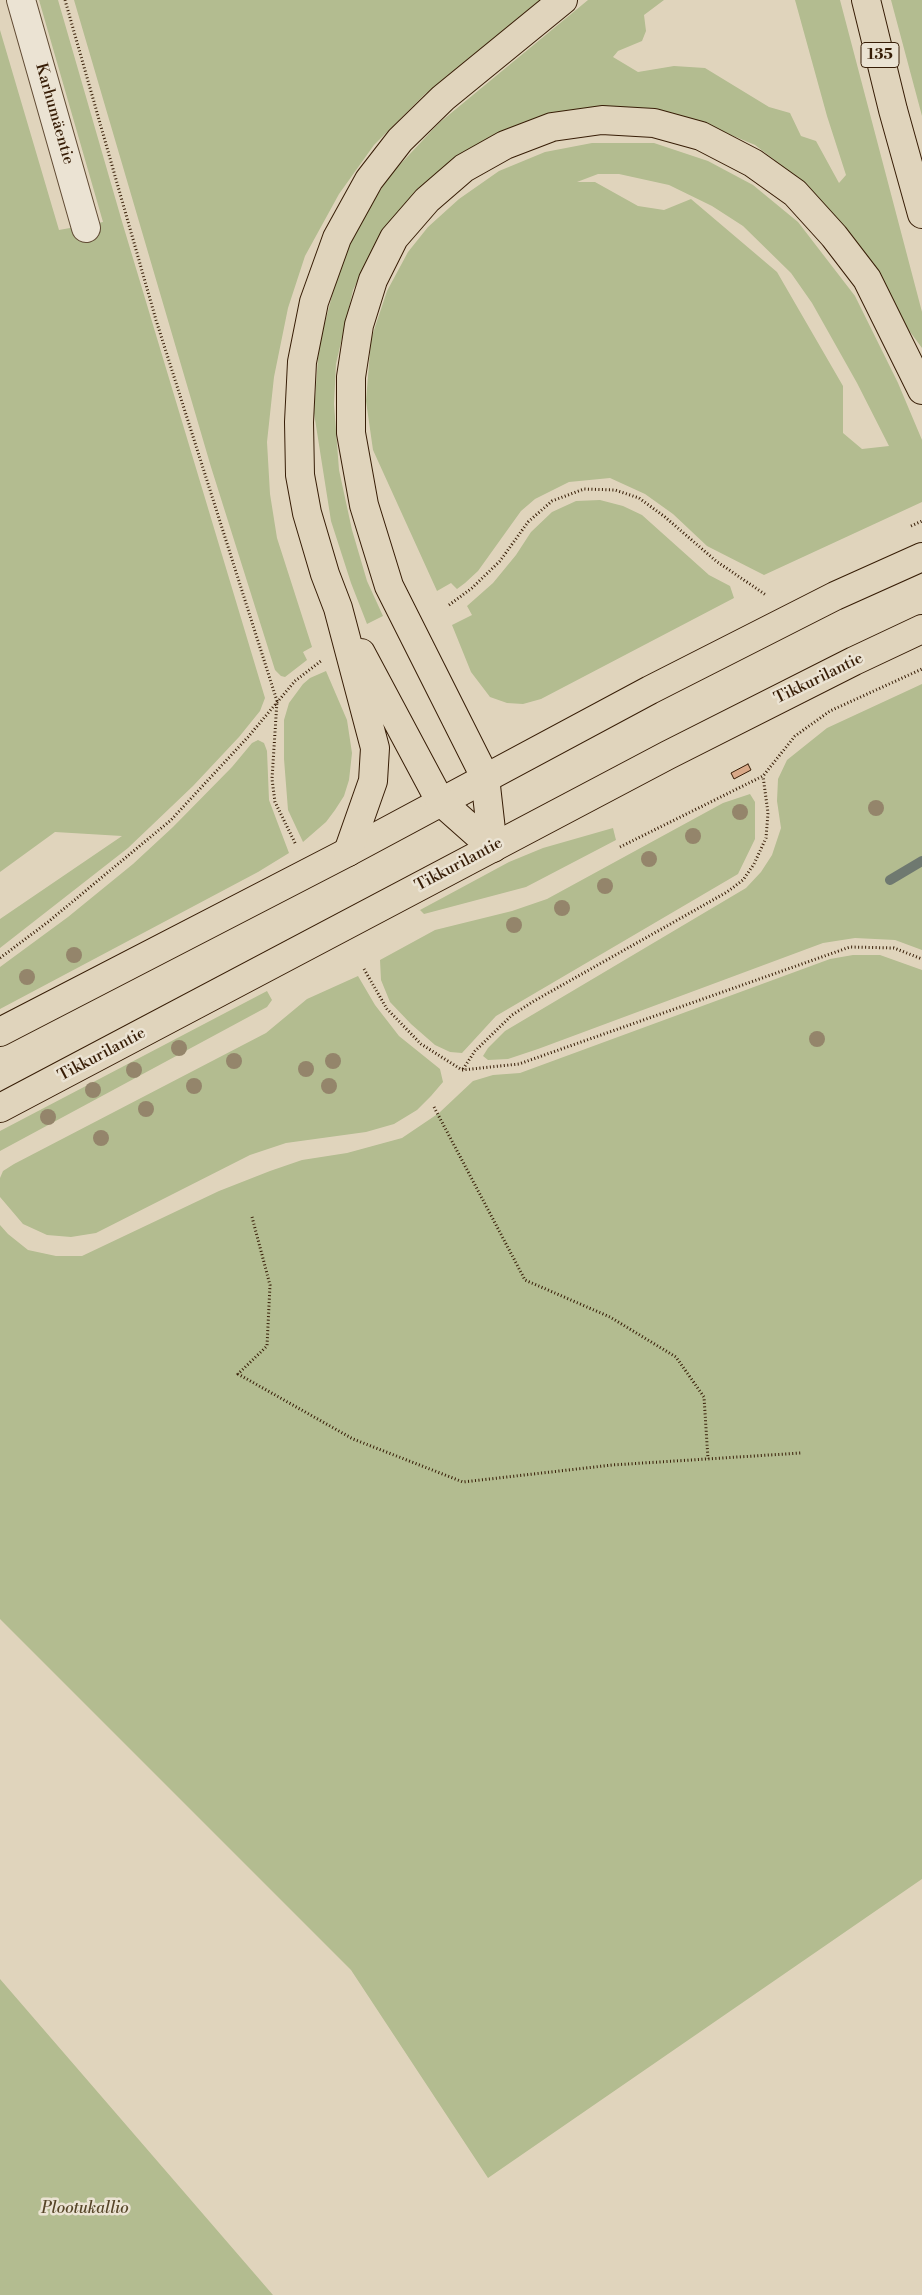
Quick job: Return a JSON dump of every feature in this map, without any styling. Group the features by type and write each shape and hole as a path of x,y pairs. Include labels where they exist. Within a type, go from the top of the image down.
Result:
{"main road":[{"path":"348,852 373,781 375,748 338,608 325,574 307,512 300,475 299,422 302,362 312,311 337,238 370,180 400,140 443,98 563,0"},
{"name":"135","path":"866,0 893,110 922,214"},
{"path":"493,848 485,777 390,586 364,505 351,433 351,377 359,324 373,280 394,238 427,200 464,168 505,145 552,127 602,120 654,123 701,136 753,163 795,193 834,236 867,278 922,390"},
{"path":"0,1032 348,852 650,690 836,596 922,557"},
{"path":"338,608 440,801 493,848"},
{"name":"Tikkurilantie","path":"0,1108 668,755 854,661 922,629"}],"street":[{"name":"Karhumäentie","path":"21,0 86,228"}],"path":[{"path":"65,0 156,320 277,701 272,779 275,802 297,847"},
{"path":"449,605 472,588 500,561 528,522 552,501 584,489 615,490 639,498 665,517 716,561 768,596"},
{"path":"0,958 55,916 171,820 248,737 277,701 296,681 323,659"},
{"path":"620,847 763,776 795,736 830,711 922,669"},
{"path":"462,1070 475,1051 512,1015 727,892 742,880 754,864 766,838 768,813 763,776"},
{"path":"364,969 387,1009 421,1044 462,1070 519,1064 850,947 894,948 922,960"},
{"path":"434,1107 525,1280 610,1317 676,1357 704,1397 708,1459"},
{"path":"252,1217 270,1285 267,1346 238,1374 353,1439 463,1482 612,1466 801,1453"}],"green space":[{"path":"39,0 58,0 123,225 265,698 260,711 239,737 193,786 128,848 0,948 0,919 122,836 55,832 0,872 0,30 59,230 103,222"},
{"path":"74,0 540,0 425,94 374,145 339,194 305,256 288,308 274,377 267,442 270,494 277,538 312,647 303,652 307,660 285,677 275,670 211,467"},
{"path":"588,0 664,0 644,15 646,31 642,41 618,51 613,57 638,72 674,66 705,68 769,107 790,113 801,136 816,141 839,183 846,175 827,116 795,0 840,0 922,312 922,348 908,329 851,235 799,179 755,145 712,127 582,111 540,117 497,136 428,181 399,211 373,250 353,290 336,364 334,404 339,470 352,530 367,581 383,616 367,624 351,583 331,521 314,413 319,345 337,277 355,229 391,174 439,123"},
{"path":"891,0 922,0 922,116"},
{"path":"592,143 654,143 708,161 753,185 798,222 855,296 898,383 922,440 922,502 764,575 707,546 673,514 645,494 610,478 569,482 535,499 521,511 478,571 465,583 457,589 451,583 437,591 373,450 366,401 371,339 387,291 408,252 428,227 459,199 499,171 545,152","holes":["598,174 619,174 669,185 712,206 743,226 791,273 812,303 857,383 889,446 862,449 843,433 843,386 777,272 691,199 664,210 638,206 595,182 577,182"]},
{"path":"600,500 623,506 642,515 709,575 730,586 734,598 541,699 523,704 507,703 490,697 471,672 452,625 472,615 467,606 493,583 516,555 531,532 552,512 576,501"},
{"path":"326,671 347,720 352,753 349,780 344,796 335,810 326,822 303,842 288,810 284,759 284,720 289,703 303,684 310,678"},
{"path":"922,684 922,950 895,940 855,938 823,943 508,1059 488,1060 483,1056 488,1048 505,1031 746,888 761,872 772,855 781,828 777,801 778,779 787,760 827,728"},
{"path":"258,740 264,743 267,751 269,800 289,853 258,872 0,1009 0,967 68,917 133,864 173,827 232,767 252,743"},
{"path":"750,794 755,802 755,839 738,874 496,1016 462,1053 450,1052 435,1045 390,1002 381,980 380,960 435,930 512,911 547,899 723,803"},
{"path":"613,828 616,840 526,887 424,914 420,910 509,862 543,848"},
{"path":"853,955 880,955 922,970 922,1879 488,2178 351,1970 0,1619 0,1225 28,1250 56,1256 82,1256 219,1191 270,1171 302,1160 347,1153 402,1138 439,1113 473,1081 493,1075 520,1073 830,959"},
{"path":"358,976 375,1005 399,1036 440,1069 443,1082 417,1110 394,1124 366,1132 286,1143 250,1155 96,1233 71,1237 47,1235 23,1224 0,1197 0,1178 3,1171 14,1164 266,1033 307,999"},
{"path":"267,991 272,1000 267,1007 0,1151 0,1131"},
{"name":"Plootukallio","path":"0,1979 273,2295 0,2295"}],"building":[{"path":"748,764 751,770 734,779 731,773"}],"waterway":[{"path":"890,880 922,861"}]}
